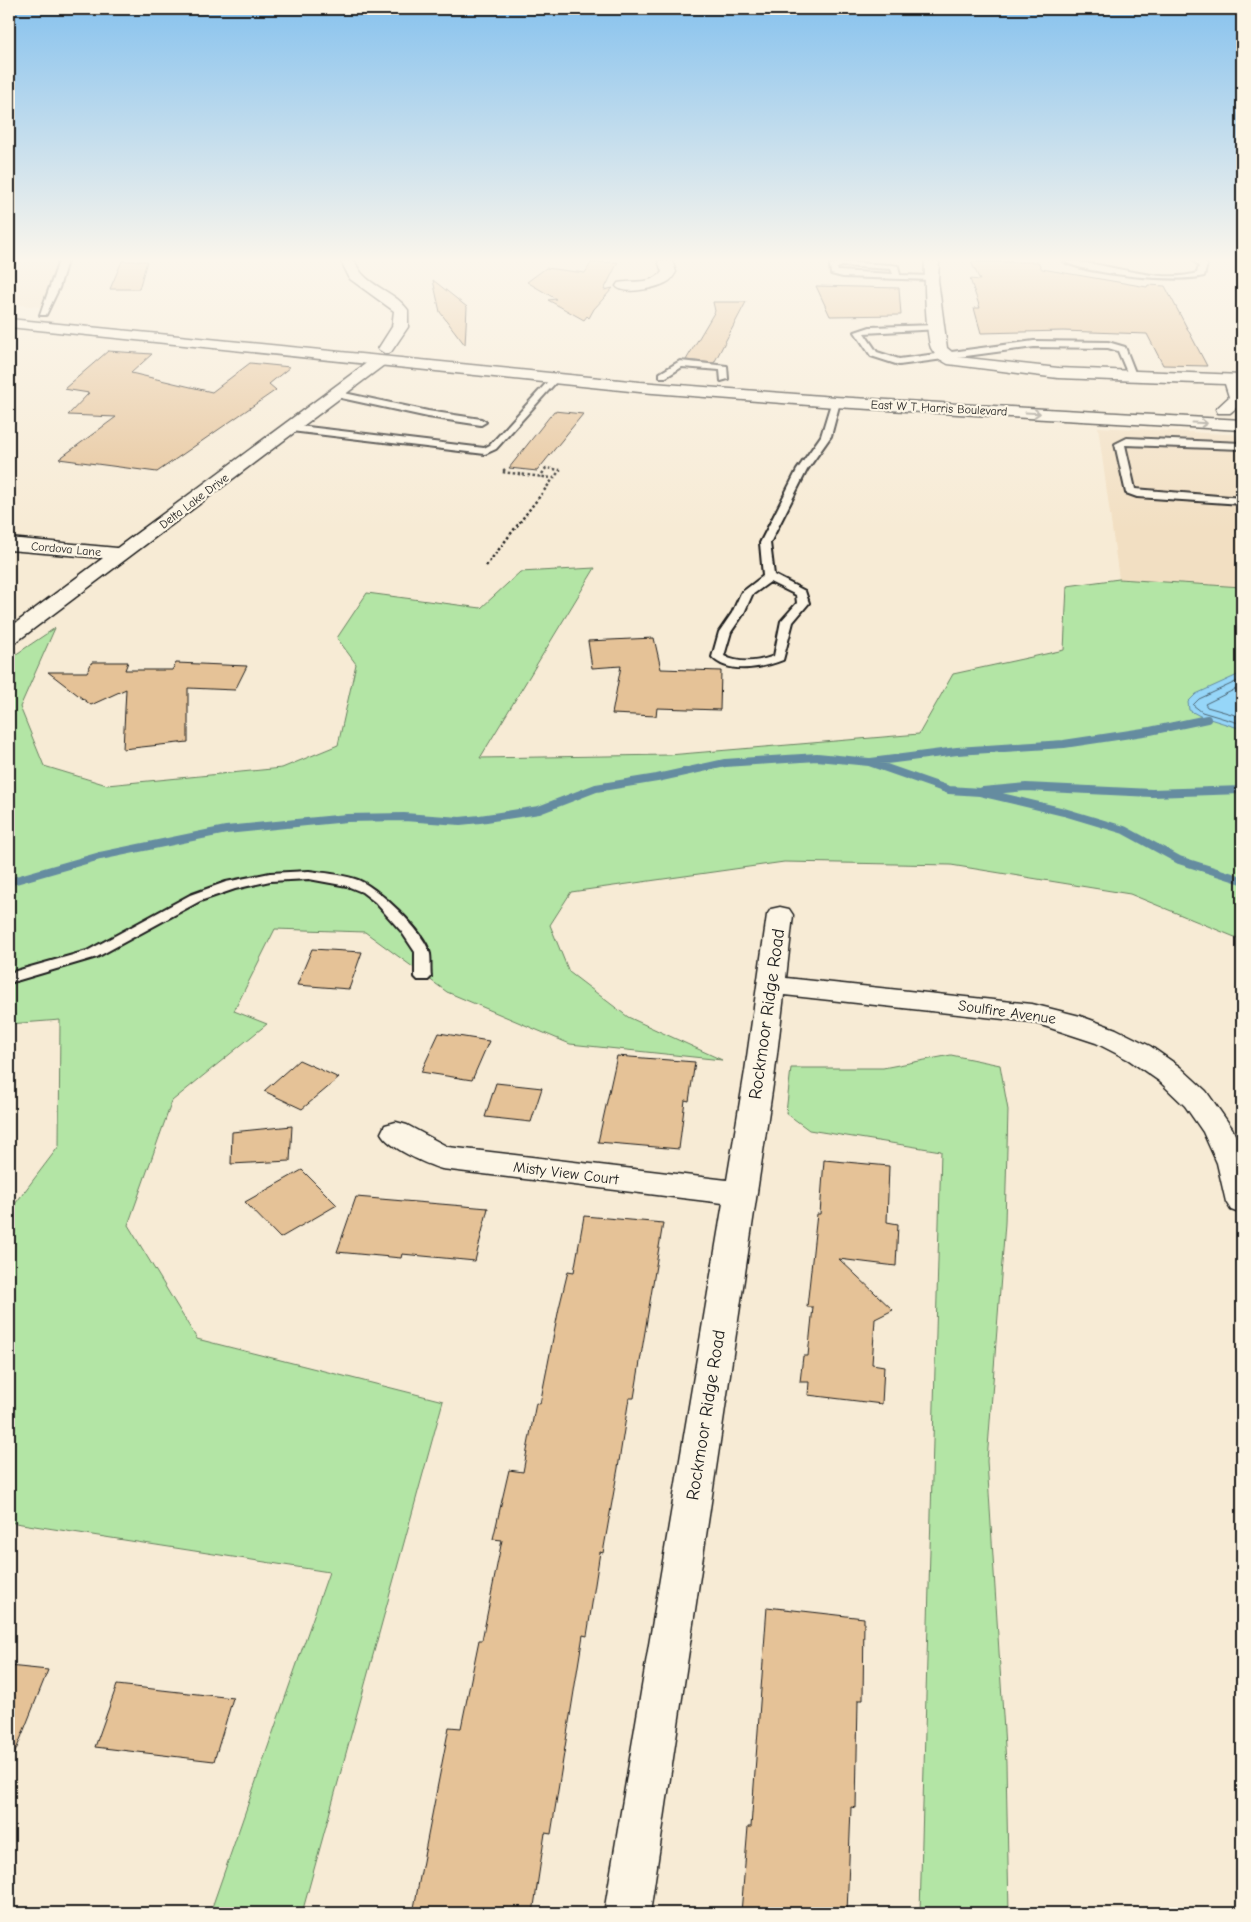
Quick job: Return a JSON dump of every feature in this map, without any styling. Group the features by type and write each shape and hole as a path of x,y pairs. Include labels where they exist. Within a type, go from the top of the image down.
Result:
{"street":[{"name":"East W T Harris Boulevard","path":"265,351 296,354 482,358 724,379 1242,410"},
{"name":"East W T Harris Boulevard","path":"347,351 554,380 835,402 1242,425"},
{"name":"Delta Lake Drive","path":"9,638 291,428 335,394 385,351"},
{"path":"941,351 944,356 954,361 1058,374 1237,380 1238,398 1224,409"},
{"name":"Cordova Lane","path":"9,544 123,554"},
{"name":"Rockmoor Ridge Road","path":"627,1913 760,1071 780,915"},
{"name":"Soulfire Avenue","path":"770,984 1032,1013 1058,1019 1108,1036 1131,1047 1166,1071 1191,1092 1206,1110 1229,1151 1242,1202"},
{"name":"Misty View Court","path":"396,1133 442,1158 741,1193"}],"lane":[{"path":"868,351 882,359 912,362 984,351"},
{"path":"1123,351 1132,375"},
{"path":"291,428 485,451 493,447 554,380"},
{"path":"335,394 428,414 481,422"},
{"path":"769,577 765,543 802,470 826,436 835,402"},
{"path":"1242,446 1128,441 1120,444 1130,490 1137,494 1242,501"},
{"path":"769,577 801,594 803,603 788,621 781,643 779,658 766,664 726,663 718,657 725,632 738,613 747,593 769,577"},
{"path":"9,978 92,954 195,898 246,881 301,875 331,877 351,882 367,889 380,899 406,928 422,952 422,977"}],"path":[{"path":"486,566 560,470 546,468 540,477"},
{"path":"505,469 502,472 553,478"}],"shaded area":[{"path":"1098,427 1242,435 1242,587 1119,579"}],"green space":[{"path":"595,568 480,758 669,755 919,734 953,674 1064,650 1067,586 1119,579 1242,587 1242,940 1130,894 951,865 784,862 571,892 550,925 569,972 628,1017 722,1060 570,1044 447,992 365,932 275,929 234,1011 267,1024 172,1101 128,1225 197,1339 443,1401 302,1913 210,1913 329,1572 9,1522 9,1212 59,1146 60,1020 9,1024 9,659 55,628 20,707 44,766 107,785 282,768 338,745 356,664 337,638 367,593 481,608 520,572"},
{"path":"951,1055 1000,1065 1008,1110 1005,1223 987,1461 1006,1763 1009,1913 920,1913 941,1151 809,1130 786,1113 791,1068 883,1068"}],"water":[{"path":"1242,673 1242,729 1200,716 1189,710 1188,702 1196,694"}],"building":[{"path":"108,351 152,354 131,373 212,392 250,363 290,367 269,384 276,390 157,472 59,459 116,417 68,415 89,393 64,389"},
{"path":"692,351 720,351 714,363 686,360"},
{"path":"1156,351 1199,351 1207,366 1163,365"},
{"path":"554,411 583,414 537,471 509,468"},
{"path":"654,638 661,669 721,671 720,710 657,708 656,716 612,714 621,666 592,668 588,641"},
{"path":"92,662 128,662 125,670 172,670 176,663 247,666 235,690 188,688 188,742 123,749 126,689 91,705 48,672 87,672"},
{"path":"312,949 362,952 349,989 297,985"},
{"path":"439,1033 489,1041 472,1080 421,1072"},
{"path":"617,1056 695,1062 689,1101 685,1100 679,1149 598,1142"},
{"path":"299,1060 339,1078 302,1109 264,1091"},
{"path":"496,1083 542,1088 531,1122 485,1117"},
{"path":"292,1126 290,1161 231,1164 232,1132"},
{"path":"824,1160 889,1166 887,1222 898,1224 896,1266 839,1259 893,1310 875,1319 872,1364 884,1366 882,1404 808,1395 809,1382 800,1382 803,1356 808,1356 813,1307 807,1307 817,1214 820,1214"},
{"path":"302,1170 337,1205 280,1238 245,1202"},
{"path":"356,1197 488,1208 475,1261 402,1254 401,1258 337,1252"},
{"path":"584,1216 663,1223 634,1398 629,1398 603,1553 600,1552 587,1636 583,1635 551,1834 545,1833 533,1913 413,1913 449,1727 461,1728 479,1640 482,1640 502,1540 493,1539 509,1470 523,1472 536,1403 540,1404 568,1271 574,1272"},
{"path":"767,1607 864,1618 863,1700 858,1700 856,1808 851,1807 847,1913 741,1913 748,1827 751,1827"},
{"path":"9,1666 48,1670 10,1765 9,1765"},
{"path":"117,1685 233,1698 214,1761 95,1747"}],"waterway":[{"path":"871,762 957,751 1064,744 1150,731 1207,719"},
{"path":"9,882 100,856 226,830 347,818 404,817 460,821 480,819 539,810 596,788 657,778 725,763 817,757 869,762 949,790 980,792 1064,812 1124,830 1179,860 1242,880"},
{"path":"983,791 1026,787 1152,793 1242,790"}]}
